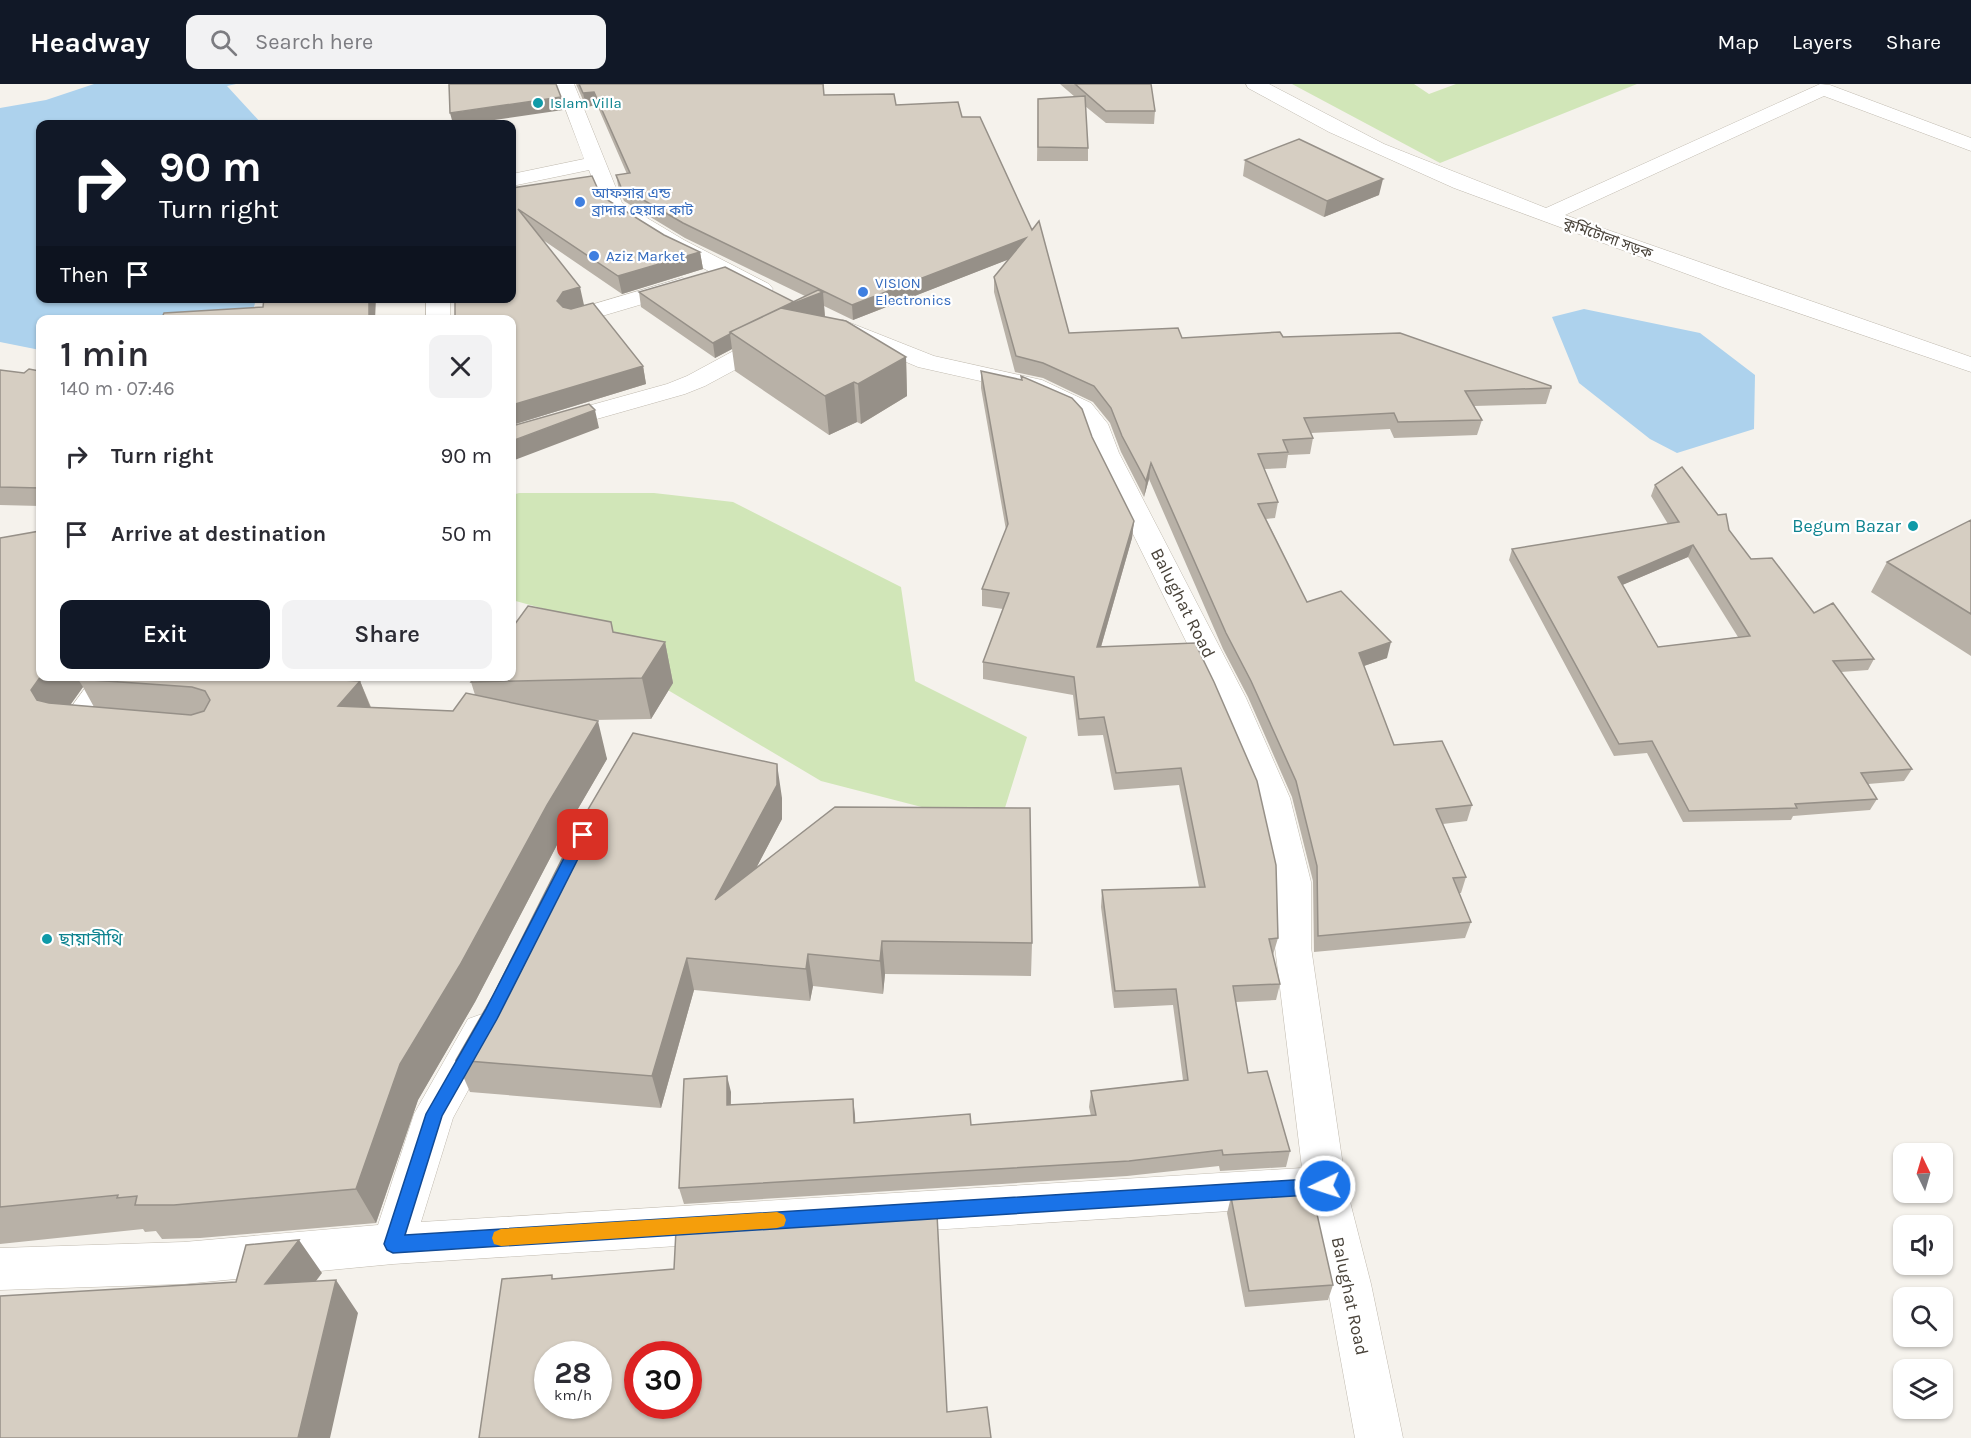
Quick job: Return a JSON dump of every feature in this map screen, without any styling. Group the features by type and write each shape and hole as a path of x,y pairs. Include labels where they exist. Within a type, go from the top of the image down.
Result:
{"street":[{"path":"565,84 613,206 676,245 781,299"},
{"name":"কুর্মিটোলা সড়ক","path":"1256,84 1300,111 1368,144 1546,216 1971,365"},
{"path":"1546,216 1816,87 1971,145"},
{"path":"516,179 595,163"},
{"path":"575,317 727,272"},
{"name":"Balughat Road","path":"516,434 676,389 696,381 809,322 927,362 1033,385 1082,408 1095,424 1106,453 1230,698 1273,798 1293,882 1293,947 1325,1186 1349,1284 1379,1438"},
{"path":"107,681 72,728 118,732"},
{"path":"393,1244 434,1114 496,1004"},
{"path":"0,1269 184,1263 393,1244 1325,1186"}],"green space":[{"path":"1292,84 1414,84 1429,94 1456,84 1637,84 1440,163"},
{"path":"654,493 733,502 901,587 915,681 1027,737 999,827 821,781 651,680 603,625 516,601 516,494"}],"water":[{"path":"94,84 236,84 227,86 258,120 36,120 36,303 255,303 252,315 36,315 36,349 0,342 0,108 46,100"},
{"path":"1584,309 1700,333 1755,375 1754,429 1677,453 1650,439 1579,383 1552,317"}],"building":[{"path":"449,84 556,84 561,97 450,113"},
{"path":"579,84 823,84 824,95 894,94 896,105 958,102 962,117 980,117 1032,230 1039,221 1069,333 1178,328 1182,338 1280,332 1283,337 1400,333 1551,386 1551,388 1465,391 1482,420 1398,422 1394,413 1304,418 1313,438 1283,440 1288,452 1258,454 1278,502 1258,504 1307,602 1341,591 1391,642 1359,653 1394,745 1442,741 1472,805 1436,809 1466,877 1453,878 1471,922 1318,936 1317,866 1296,781 1251,681 1226,633 1151,463 1146,481 1122,436 1111,408 1094,386 1043,363 1016,356 994,277 1026,238 852,305 683,223 621,187 616,175 630,173 594,92 583,93"},
{"path":"1075,84 1151,84 1155,111 1106,111"},
{"path":"1085,96 1088,148 1038,147 1038,99"},
{"path":"1299,139 1383,179 1327,201 1245,160"},
{"path":"592,176 601,196 664,235 700,252 618,276 518,209 580,287 563,292 557,301 563,307 571,309 593,303 643,366 516,404 516,315 455,315 455,303 516,303 516,187"},
{"path":"725,267 794,302 730,332 713,343 639,292"},
{"path":"818,290 823,292 781,308 846,321 906,357 858,384 854,382 825,396 730,332"},
{"path":"263,303 369,303 369,315 163,315 164,313 263,307"},
{"path":"29,369 36,370 36,488 0,487 0,370 24,373"},
{"path":"981,371 1022,380 1021,376 1072,398 1082,409 1092,437 1134,521 1097,647 1195,643 1257,781 1276,865 1278,938 1269,939 1280,984 1233,986 1248,1073 1267,1071 1290,1151 1223,1155 1222,1150 1129,1161 679,1188 684,1079 727,1076 727,1105 853,1099 854,1123 970,1114 971,1125 1096,1115 1091,1091 1188,1080 1176,989 1115,991 1102,890 1205,887 1181,768 1116,773 1104,717 1079,719 1074,677 983,662 1009,593 982,589 1008,524"},
{"path":"589,404 595,410 516,440 516,425"},
{"path":"1682,467 1718,515 1726,514 1729,530 1751,559 1772,558 1814,613 1833,603 1874,659 1833,661 1912,769 1861,773 1877,799 1795,804 1797,808 1689,811 1652,741 1619,744 1512,549 1679,522 1655,485","holes":["1693,545 1750,636 1658,647 1618,577"]},
{"path":"1971,520 1971,614 1887,562"},
{"path":"36,532 37,681 31,690 37,700 49,703 191,715 204,711 210,700 205,691 192,687 106,681 360,681 338,706 453,711 466,693 598,721 547,805 460,965 400,1064 356,1189 174,1205 135,1205 137,1196 117,1198 118,1195 0,1207 0,538"},
{"path":"528,606 611,622 613,632 665,642 642,678 516,681 516,622"},
{"path":"633,733 777,764 777,785 715,900 835,807 1030,808 1032,943 882,941 880,961 808,954 806,969 687,958 652,1076 456,1060 494,994 580,823"},
{"path":"1312,1192 1333,1285 1249,1291 1231,1197"},
{"path":"937,1214 947,1412 987,1407 991,1438 479,1438 502,1279 552,1275 552,1279 674,1269 676,1230"},
{"path":"299,1240 265,1284 336,1280 298,1438 0,1438 0,1296 236,1282 246,1245"}],"slow traffic":[{"path":"501,1238 777,1220"}],"place":[{"name":"Islam Villa","path":"538,103"},
{"name":"আফসার এন্ড ব্রাদার হেয়ার কাট","path":"580,202"},
{"name":"Aziz Market","path":"594,256"},
{"name":"VISION Electronics","path":"863,292"},
{"name":"Begum Bazar","path":"1913,526"},
{"name":"ছায়াবীথি","path":"47,939"}],"route":[{"path":"583,835 491,1014 434,1114 393,1244 1325,1186"}]}
